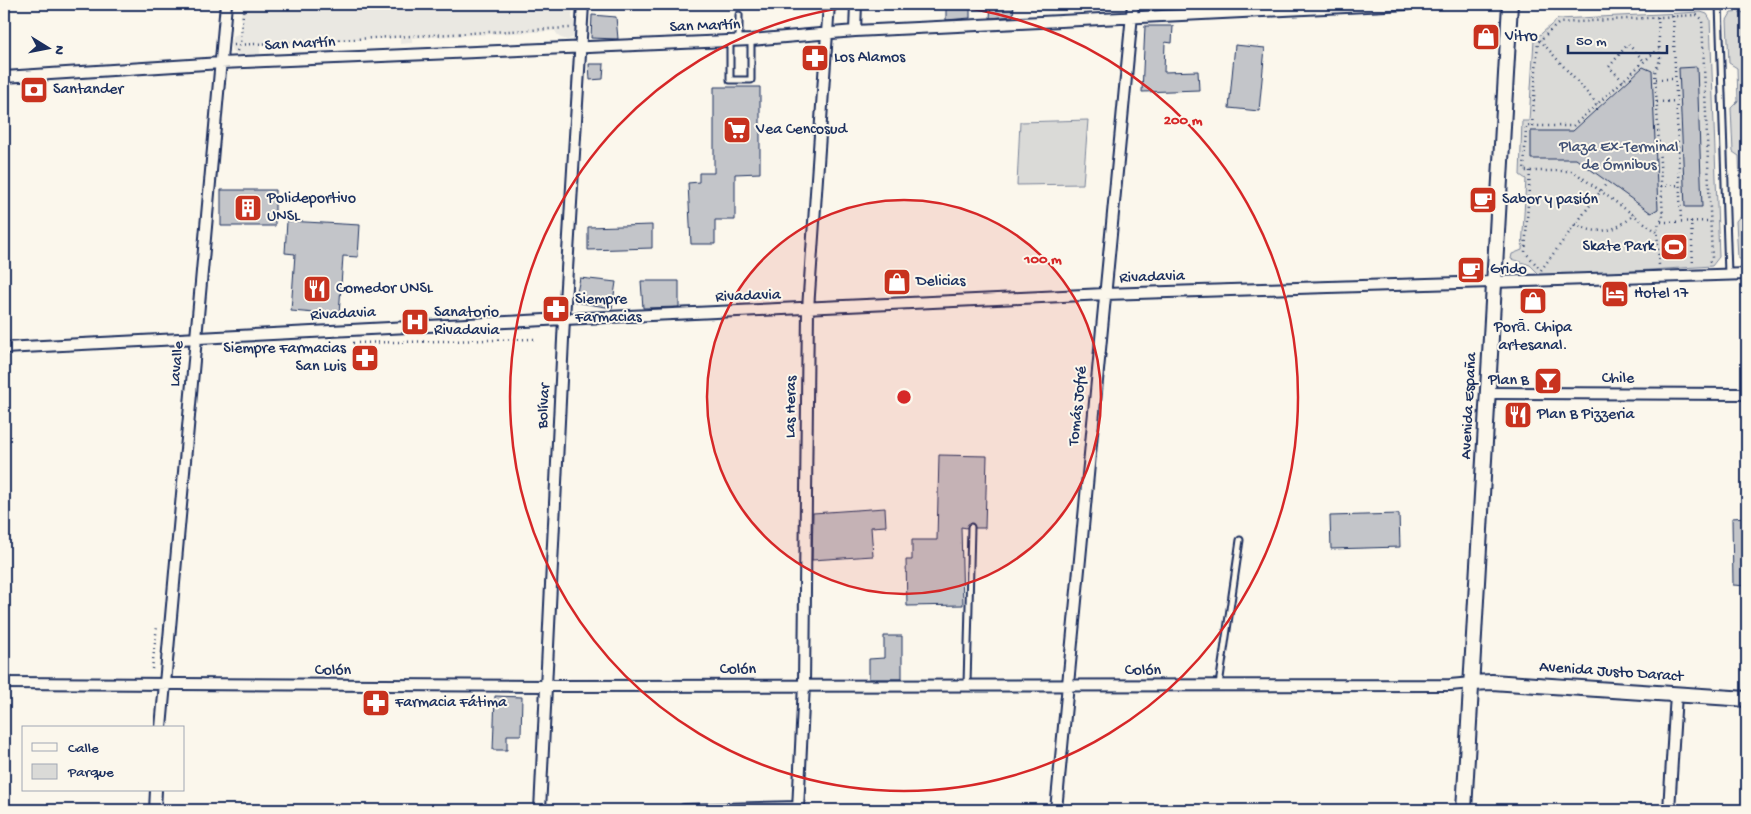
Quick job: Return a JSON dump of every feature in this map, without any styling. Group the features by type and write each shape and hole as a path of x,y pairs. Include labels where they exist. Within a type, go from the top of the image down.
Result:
{"main road":[{"name":"Avenida España","path":"1464,810 1510,4"},
{"name":"Avenida Justo Daract","path":"1472,683 1492,682 1747,699"}],"street":[{"name":"Lavalle","path":"161,726 226,4"},
{"name":"Bolívar","path":"540,810 564,319 583,4"},
{"name":"Las Heras","path":"798,809 804,684 808,309 829,4"},
{"path":"855,31 856,4"},
{"name":"Tomás Jofré","path":"1056,810 1066,685 1106,294 1133,4"},
{"name":"San Martín","path":"4,78 221,63 735,41 855,31 1406,4"},
{"name":"Rivadavia","path":"4,348 196,337 1106,294 1493,280 1660,278 1747,274"},
{"name":"Chile","path":"1488,393 1747,394"},
{"name":"Colón","path":"4,683 547,686 804,684 1219,686 1450,685 1472,683"},
{"path":"1669,810 1676,694"},
{"path":"155,810 156,792"},
{"path":"684,810 798,809"}],"lane":[{"path":"1718,4 1728,274"},
{"path":"740,15 730,80 751,80 751,40"},
{"path":"967,684 971,527"},
{"path":"1219,686 1240,540"}],"path":[{"path":"244,4 240,44 570,28 570,20"},
{"path":"1532,126 1538,42 1559,23 1697,15 1702,19 1712,258 1708,264 1685,266"},
{"path":"1673,16 1681,221"},
{"path":"1658,17 1660,60 1655,72 1663,218 1658,232 1659,268"},
{"path":"1540,40 1598,104"},
{"path":"1623,81 1609,66 1628,44 1644,61"},
{"path":"1658,232 1574,171 1524,171 1526,126 1573,126 1659,48"},
{"path":"1656,79 1676,78"},
{"path":"1657,102 1677,101"},
{"path":"1659,149 1678,148"},
{"path":"1530,171 1525,252 1544,273"},
{"path":"1541,270 1606,184"},
{"path":"1661,186 1680,184"},
{"path":"1575,224 1590,231 1608,230 1618,228 1634,214"},
{"path":"1691,221 1693,266"},
{"path":"1661,222 1711,221"},
{"path":"344,343 534,339"}],"shaded area":[{"path":"242,4 573,4 572,18 577,24 578,31 574,37 567,40 559,37 555,31 412,38 412,43 400,44 400,38 260,45 260,54 241,56 232,51 230,43 233,36 240,33"}],"green space":[{"name":"Plaza Ex-Terminal de Ómnibus","path":"1701,12 1707,14 1710,19 1719,257 1712,266 1542,277 1530,265 1511,259 1512,254 1522,250 1526,179 1520,175 1522,121 1529,121 1534,40 1558,19"},
{"path":"1742,12 1747,16 1747,263 1738,258 1736,221 1741,215 1739,156 1733,152 1731,108 1738,101 1737,68 1729,63 1727,20 1731,13"},
{"path":"1088,120 1083,184 1017,185 1020,122"}],"building":[{"path":"946,4 970,4 970,18 946,20"},
{"path":"991,4 1014,4 1013,16 990,18"},
{"path":"592,15 616,17 618,39 591,38"},
{"path":"1145,26 1173,26 1172,43 1165,42 1164,72 1198,71 1199,90 1142,92"},
{"name":"Los Alamos","path":"816,45 819,48 818,63 807,63 808,46"},
{"path":"1235,45 1265,48 1259,111 1229,108"},
{"path":"589,64 604,64 603,79 590,80"},
{"path":"1643,67 1652,71 1658,209 1651,213 1576,159 1531,159 1531,131 1573,131"},
{"path":"1697,67 1702,207 1685,207 1679,68"},
{"name":"Vea Cencosud","path":"714,87 760,87 760,173 735,174 735,220 715,220 715,244 691,244 688,183 699,182 699,173 714,173"},
{"name":"Polideportivo UNSL","path":"221,190 275,190 275,226 221,226"},
{"name":"Comedor UNSL","path":"287,221 360,225 358,257 343,256 339,315 291,311 295,254 285,253"},
{"path":"652,225 652,248 588,250 588,227"},
{"path":"580,278 616,282 612,308 575,302"},
{"path":"641,281 679,281 679,307 643,308"},
{"path":"939,455 987,456 985,528 975,528 971,523 967,528 961,527 963,605 907,606 906,560 912,560 912,540 937,540"},
{"path":"885,508 886,526 871,527 873,556 812,560 813,513"},
{"path":"1399,514 1400,547 1331,549 1330,516"},
{"path":"1747,517 1747,586 1733,585 1732,518"},
{"path":"884,636 902,636 902,679 869,679 869,659 884,658"},
{"path":"495,696 522,697 521,735 507,735 507,750 493,750"}],"place":[{"name":"Vitro","path":"1486,37"},
{"name":"Los Alamos","path":"815,58"},
{"name":"Santander","path":"34,90"},
{"name":"Vea Cencosud","path":"737,130"},
{"name":"Sabor y pasión","path":"1483,200"},
{"name":"Polideportivo UNSL","path":"248,208"},
{"name":"Skate Park","path":"1674,247"},
{"name":"Grido","path":"1471,270"},
{"name":"Delicias","path":"897,282"},
{"name":"Comedor UNSL","path":"317,289"},
{"name":"Hotel 17","path":"1615,294"},
{"name":"Porā. Chipa artesanal.","path":"1533,301"},
{"name":"Siempre Farmacias","path":"556,309"},
{"name":"Sanatorio Rivadavia","path":"415,322"},
{"name":"Siempre Farmacias San Luis","path":"365,358"},
{"name":"Plan B","path":"1548,381"},
{"name":"Plan B Pizzeria","path":"1518,415"},
{"name":"Farmacia Fátima","path":"376,703"}]}
